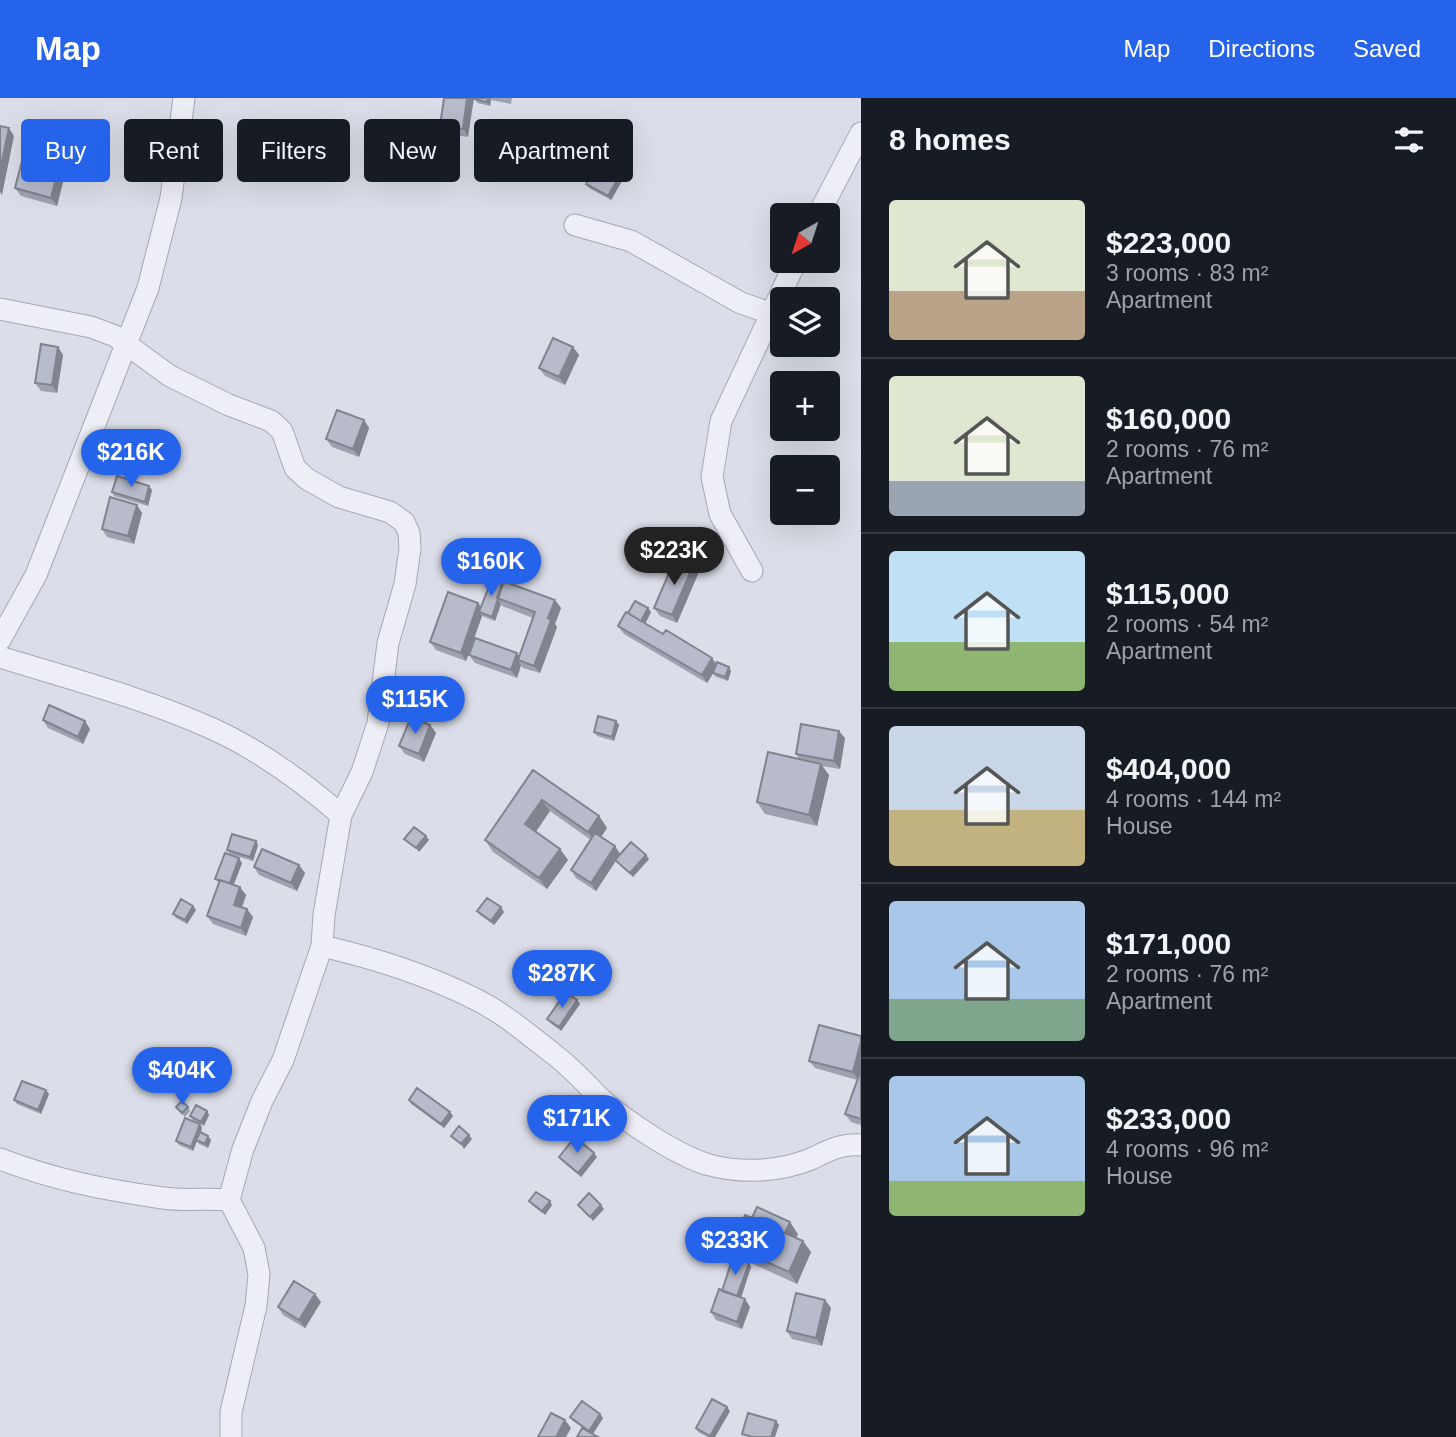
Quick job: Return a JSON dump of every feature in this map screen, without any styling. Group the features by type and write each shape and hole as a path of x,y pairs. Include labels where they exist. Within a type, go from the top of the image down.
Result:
{"street":[{"path":"0,640 36,575 148,288 171,198 184,98"},
{"path":"824,203 861,133"},
{"path":"575,225 631,241 741,303 770,313 760,341 720,421 712,477 720,514 752,571"},
{"path":"0,309 91,327 115,336 170,376 229,405 271,421 282,431 295,468 307,480 322,490 390,512 404,522 409,533 410,549 405,584 388,643 378,723 362,772 341,815 324,915 322,946 283,1060 262,1101 243,1149 229,1200 254,1248 259,1274 256,1306 231,1412 231,1437"},
{"path":"0,657 135,699 214,730 309,787 341,815"},
{"path":"322,946 415,972 475,998 559,1058 626,1118 677,1151 706,1164 736,1170 788,1167 832,1147 851,1144 861,1146"},
{"path":"0,1159 82,1186 166,1198 229,1200"}],"building":[{"path":"444,98 467,98 463,129 460,129 460,119 441,119"},
{"path":"475,98 488,98 487,102"},
{"path":"0,126 9,128 0,170"},
{"path":"21,165 21,182 55,182 51,198 15,188"},
{"path":"587,182 616,182 608,196 586,184"},
{"path":"553,338 573,347 559,377 539,368"},
{"path":"41,344 58,347 52,385 35,383"},
{"path":"337,410 364,420 353,449 326,439"},
{"path":"117,476 149,486 145,502 112,492"},
{"path":"110,497 137,505 128,536 102,529"},
{"path":"675,559 693,566 672,615 654,608"},
{"path":"492,579 503,583 492,617 479,612"},
{"path":"503,581 555,600 548,618 551,620 534,666 518,660 535,612 497,598"},
{"path":"448,592 478,603 461,653 430,642"},
{"path":"635,601 648,608 641,621 628,613"},
{"path":"626,612 663,634 666,630 712,658 702,675 618,626"},
{"path":"475,638 517,653 511,670 469,655"},
{"path":"717,662 729,667 725,677 713,673"},
{"path":"49,705 85,721 78,737 43,720"},
{"path":"598,716 616,721 612,737 594,732"},
{"path":"411,717 430,725 419,754 399,746"},
{"path":"801,724 839,731 834,761 796,754"},
{"path":"768,752 821,764 809,815 757,802"},
{"path":"533,770 599,816 588,832 542,800 525,824 560,849 539,878 485,840"},
{"path":"414,827 426,836 416,848 404,839"},
{"path":"595,833 615,846 591,883 571,870"},
{"path":"232,834 256,841 250,857 227,850"},
{"path":"631,842 646,855 630,873 615,860"},
{"path":"262,849 299,865 291,883 254,867"},
{"path":"225,853 239,858 230,883 215,879"},
{"path":"220,880 240,887 234,905 247,909 241,928 207,916"},
{"path":"487,898 501,907 491,921 477,911"},
{"path":"181,899 193,906 185,920 173,914"},
{"path":"566,992 577,1000 559,1027 547,1019"},
{"path":"819,1025 861,1036 853,1072 809,1061"},
{"path":"861,1070 861,1119 845,1114"},
{"path":"22,1081 46,1090 38,1110 14,1100"},
{"path":"417,1088 450,1112 441,1124 409,1100"},
{"path":"182,1101 188,1107 182,1113 176,1107"},
{"path":"196,1105 207,1111 201,1122 190,1116"},
{"path":"185,1118 200,1124 191,1147 176,1141"},
{"path":"459,1126 469,1135 461,1144 451,1136"},
{"path":"200,1132 208,1136 205,1144 196,1140"},
{"path":"575,1137 594,1153 578,1173 559,1157"},
{"path":"536,1192 550,1201 542,1211 529,1201"},
{"path":"589,1193 601,1205 590,1217 578,1205"},
{"path":"757,1207 790,1222 785,1233 803,1241 789,1272 731,1246 745,1215 752,1218"},
{"path":"733,1257 749,1263 737,1296 722,1291"},
{"path":"294,1281 315,1294 299,1320 278,1307"},
{"path":"719,1289 745,1299 737,1322 711,1312"},
{"path":"796,1293 825,1300 816,1338 787,1331"},
{"path":"712,1399 727,1407 710,1436 696,1428"},
{"path":"582,1401 600,1414 589,1431 570,1417"},
{"path":"551,1413 565,1420 556,1437 538,1437"},
{"path":"748,1413 776,1421 771,1437 742,1434"},
{"path":"582,1428 598,1437 577,1437"}]}
